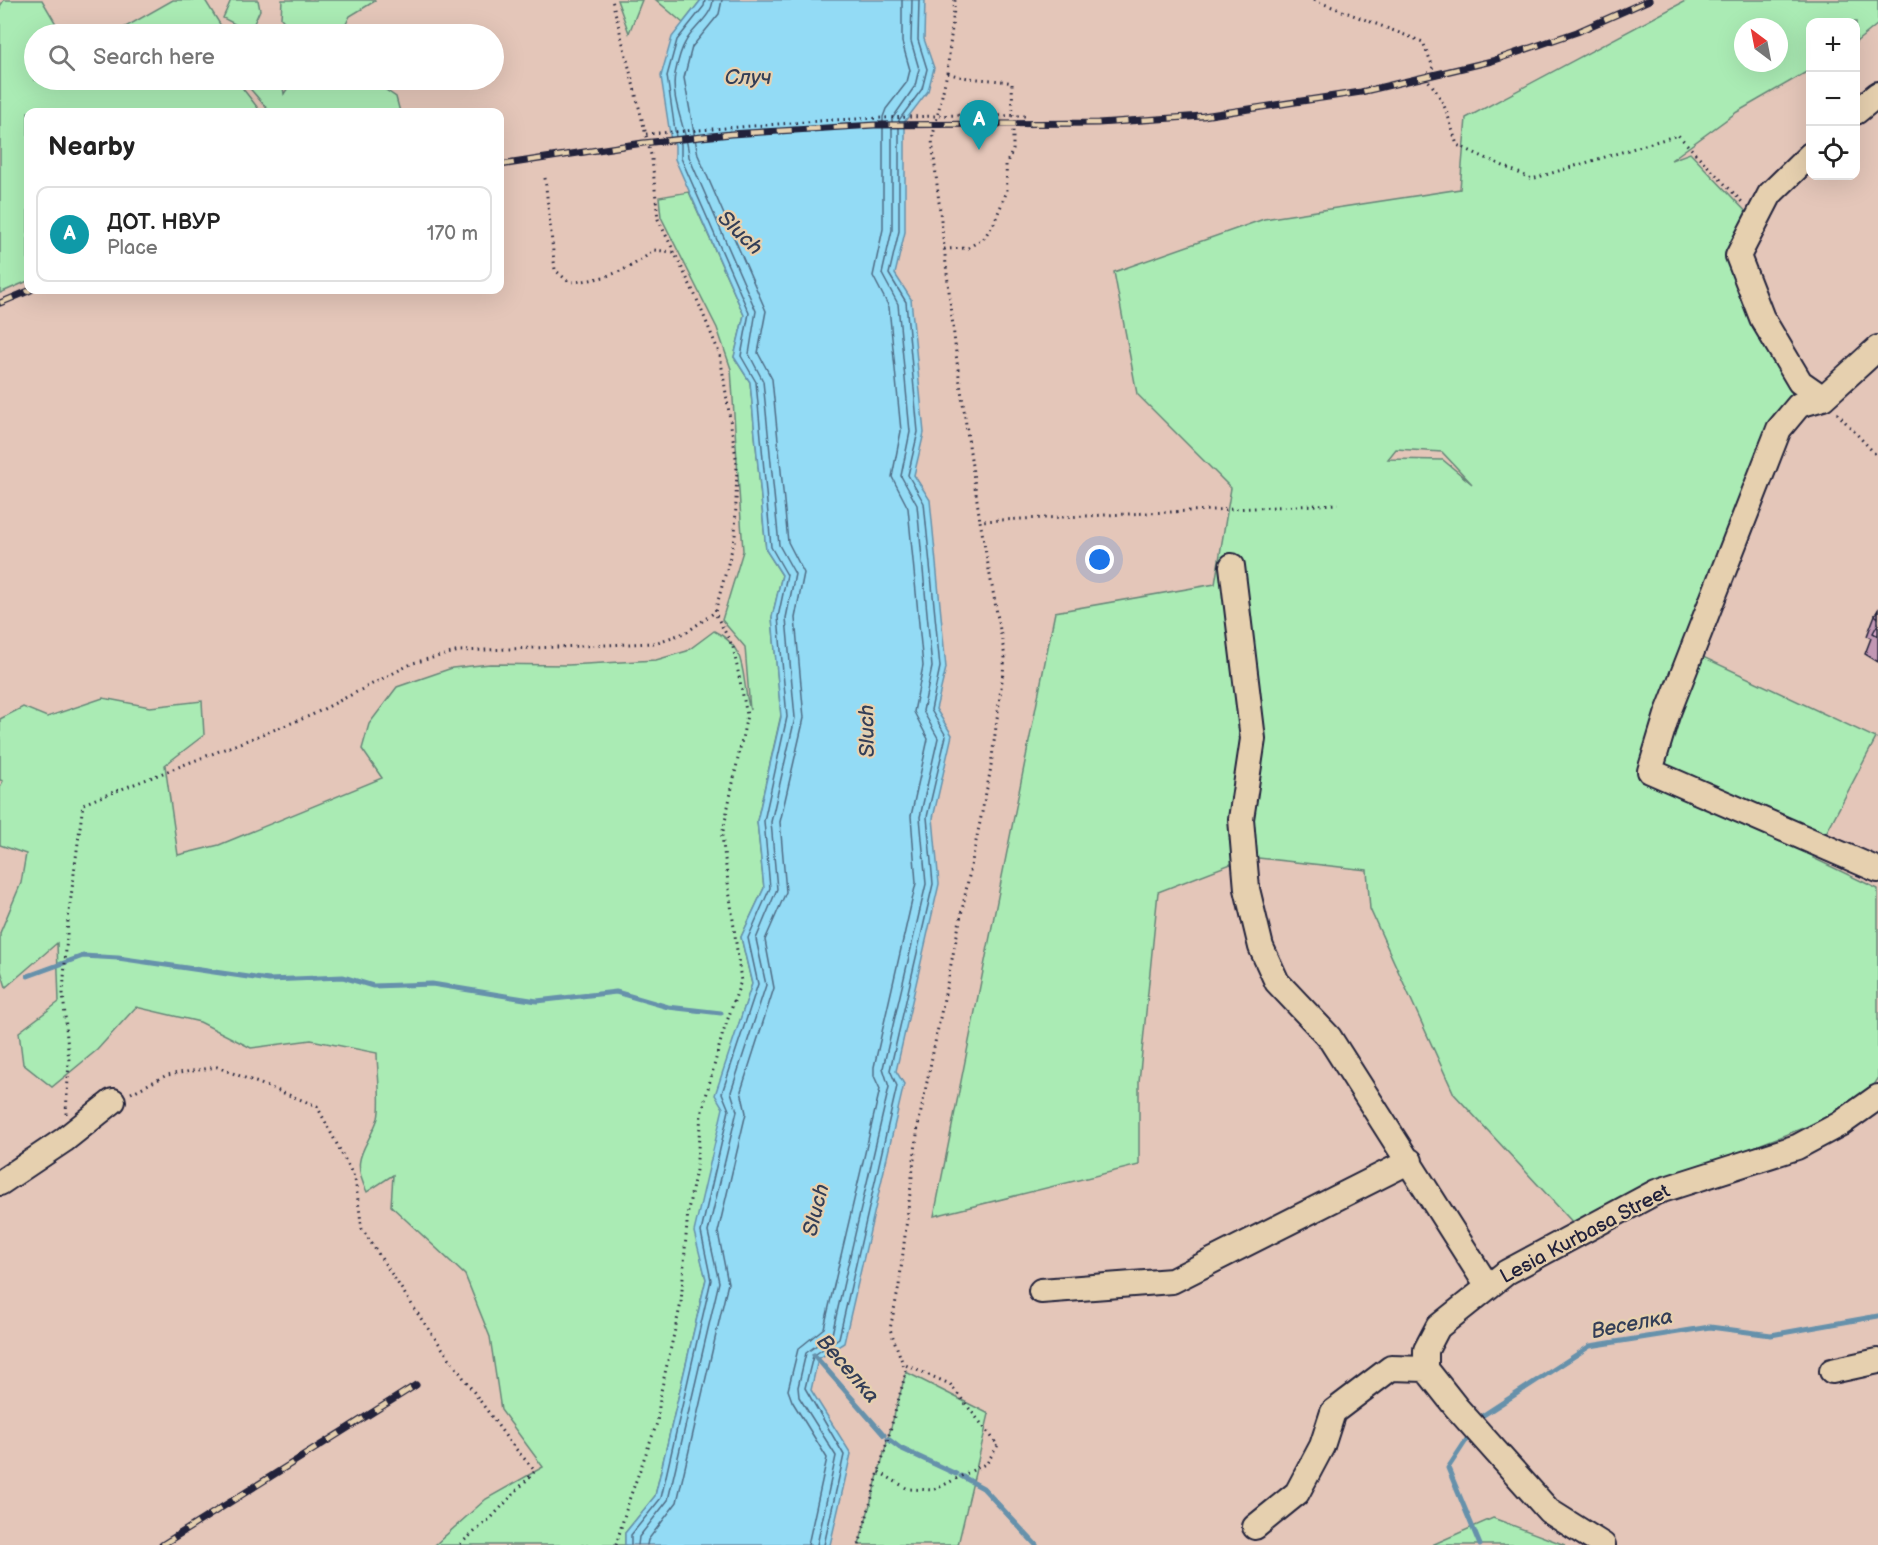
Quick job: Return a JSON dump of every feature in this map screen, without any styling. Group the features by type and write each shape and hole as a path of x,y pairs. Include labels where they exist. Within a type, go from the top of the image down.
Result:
{"street":[{"path":"1860,109 1878,94"},
{"path":"1806,159 1770,194 1738,256 1762,318 1800,382 1823,398"},
{"path":"1878,348 1823,398 1799,405 1779,429 1769,448 1667,715 1650,771 1878,870"},
{"name":"Lesia Kurbasa Street","path":"1233,566 1253,739 1241,819 1247,890 1261,947 1277,982 1329,1037 1410,1161 1488,1287"},
{"name":"Lesia Kurbasa Street","path":"1426,1369 1426,1350 1438,1327 1507,1272 1656,1192 1797,1147 1840,1124 1878,1097"},
{"path":"0,1183 64,1140 113,1101"},
{"path":"1041,1291 1172,1281 1410,1161"},
{"path":"1832,1371 1878,1361"},
{"path":"1256,1527 1297,1493 1322,1446 1333,1412 1391,1368 1426,1369 1456,1407 1549,1511 1604,1545"}],"path":[{"path":"64,1140 69,1061 63,993 68,920 83,804 312,715 413,663 459,651 655,643 687,632 715,612 735,538 737,464 720,355 658,219 652,159 612,0"},
{"path":"859,1545 906,1372 890,1329 898,1286 918,1126 990,773 1005,657 980,521 957,362 932,140 947,73 955,0"},
{"path":"1314,0 1423,42 1433,68 1425,77 1440,93 1456,145 1532,178 1678,135 1758,218"},
{"path":"947,73 965,80 993,79 1012,83 1013,117"},
{"path":"646,134 832,120 960,115 1025,116"},
{"path":"944,249 968,248 984,238 994,224 999,206 1007,191 1006,164 1012,150 1013,125"},
{"path":"545,178 555,270 569,282 595,281 638,264 654,250 674,252"},
{"path":"1823,398 1878,457"},
{"path":"980,521 1338,504"},
{"path":"616,1545 629,1500 657,1422 661,1391 681,1303 688,1210 701,1115 722,1036 741,981 722,836 747,715 733,647 715,612"},
{"path":"113,1101 167,1075 217,1067 317,1106 355,1179 362,1229 422,1320 509,1441 535,1471 492,1517 459,1545"},
{"path":"879,1472 908,1489 934,1490 987,1463 998,1445 950,1384 903,1364"}],"green space":[{"path":"4,0 42,0 56,24 24,24 24,90 244,90 258,108 24,108 24,283 0,293 0,6"},
{"path":"173,0 205,0 220,24 131,24"},
{"path":"231,0 258,0 260,10 254,24 235,24 223,18"},
{"path":"282,0 375,1 350,16 346,24 286,24 281,18"},
{"path":"617,0 642,0 629,33"},
{"path":"656,0 701,0 683,23"},
{"path":"1687,0 1878,0 1878,24 1860,39 1860,18 1806,18 1806,72 1737,112 1671,160 1690,153 1751,217 1733,251 1792,388 1792,411 1688,650 1876,738 1813,858 1878,889 1878,1079 1860,1106 1689,1172 1577,1227 1454,1094 1370,909 1367,870 1249,857 1158,892 1139,1082 1139,1165 934,1216 1055,612 1215,584 1231,488 1137,394 1114,272 1264,219 1460,189 1466,118","holes":["1396,449 1442,452 1472,484 1443,460 1388,459"]},
{"path":"251,90 283,90 284,94 287,90 386,90 396,97 399,108 267,108"},
{"path":"689,192 744,315 734,357 750,382 766,550 782,575 772,617 781,715 757,821 764,888 741,937 752,984 716,1095 724,1108 695,1232 706,1279 655,1496 625,1533 625,1545 435,1545 486,1499 543,1467 501,1410 490,1337 465,1275 391,1206 393,1175 367,1192 362,1180 360,1161 362,1153 374,1129 379,1112 377,1053 311,1040 251,1048 200,1022 136,1007 97,1050 52,1087 23,1064 19,1032 59,1002 57,943 6,987 0,968 0,933 21,883 26,854 0,845 0,787 3,781 0,780 0,719 23,707 47,717 103,698 150,707 202,701 204,735 165,765 178,855 219,845 382,778 362,749 369,724 397,687 452,668 490,664 568,665 656,660 687,651 714,631 725,638 739,655 750,710 745,647 722,620 743,551 731,369 717,328 661,217 659,197"},
{"path":"906,1372 989,1414 958,1545 859,1545"},
{"path":"1493,1518 1565,1545 1432,1545"}],"water":[{"path":"701,0 925,0 924,39 934,68 928,91 905,121 905,232 895,274 911,299 924,433 914,475 930,500 946,668 936,709 952,735 933,818 939,884 896,1071 904,1084 844,1343 818,1359 811,1390 851,1454 830,1545 625,1545 625,1533 655,1496 706,1279 694,1232 723,1108 715,1095 752,984 741,937 764,888 757,821 781,717 772,617 782,575 766,550 750,382 734,357 744,315 675,159 675,145 671,141 661,76 672,37"}],"building":[{"path":"1878,624 1878,636 1873,633"}],"waterway":[{"path":"28,976 83,956 118,958 269,980 343,977 373,986 432,984 537,1001 616,992 668,1007 721,1013"},
{"name":"Веселка","path":"1478,1422 1482,1416 1590,1346 1710,1327 1771,1335 1878,1316"},
{"name":"Веселка","path":"814,1355 884,1435"},
{"name":"Веселка","path":"1471,1433 1448,1468 1480,1545"},
{"name":"Веселка","path":"888,1439 900,1448 956,1474"},
{"name":"Веселка","path":"961,1476 983,1488 1036,1545"}],"railway":[{"path":"504,164 643,143 731,134 874,125 1098,123 1203,116 1361,92 1492,61 1577,32 1649,0"},
{"path":"0,303 24,293"},
{"path":"162,1545 416,1385"}],"place":[{"name":"ДОТ. НВУР","path":"979,150"}],"water label":[{"name":"Случ","path":"748,77"},
{"name":"Sluch","path":"740,233"},
{"name":"Sluch","path":"867,731"},
{"name":"Sluch","path":"816,1210"}]}
